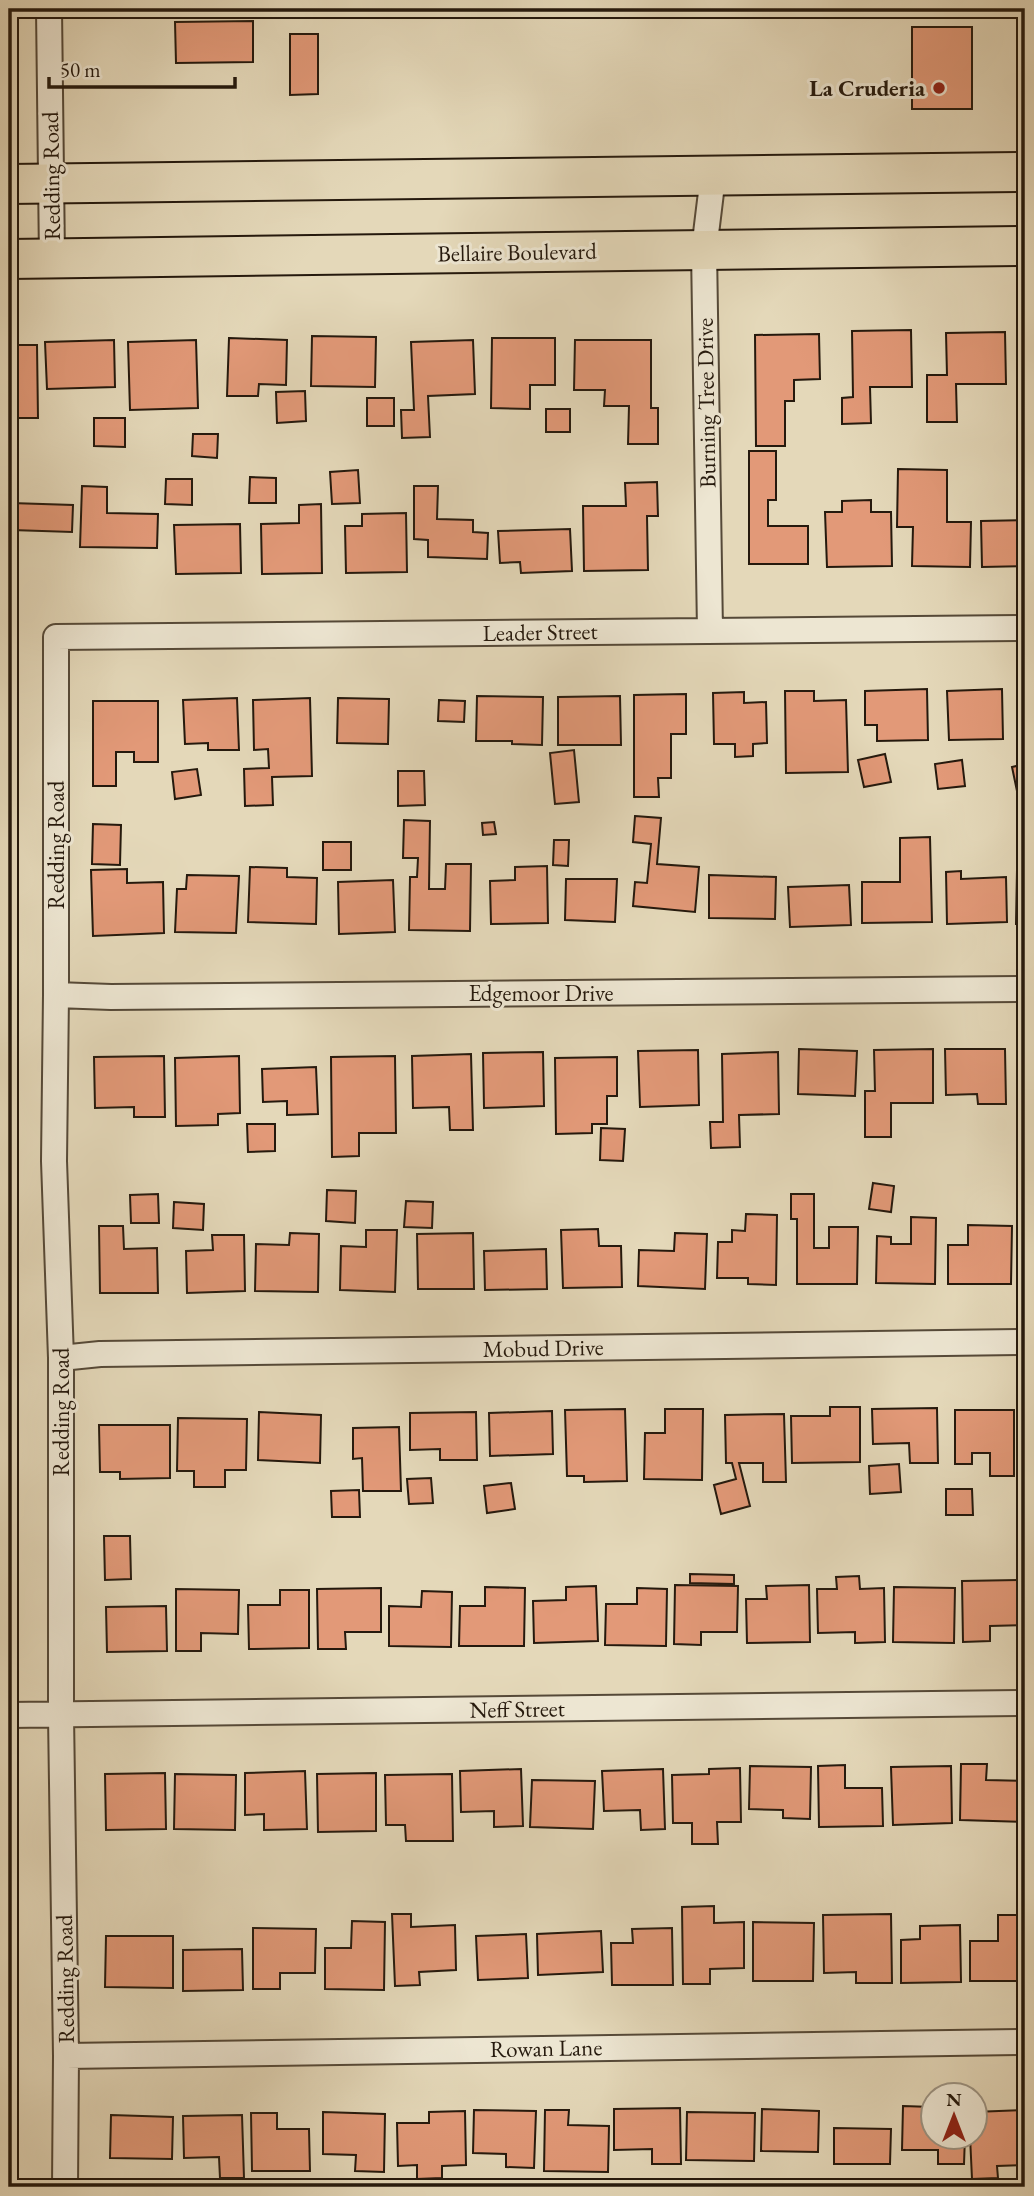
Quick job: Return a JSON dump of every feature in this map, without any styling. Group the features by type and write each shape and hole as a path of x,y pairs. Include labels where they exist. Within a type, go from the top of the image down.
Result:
{"main road":[{"path":"9,184 1025,172"},
{"name":"Bellaire Boulevard","path":"9,259 1025,246"}],"street":[{"name":"Redding Road","path":"49,9 52,259"},
{"name":"Burning Tree Drive","path":"710,631 704,250 713,176"},
{"name":"Leader Street","path":"56,637 1025,628"},
{"name":"Redding Road","path":"56,637 54,1161 61,1358 65,2187"},
{"name":"Edgemoor Drive","path":"56,995 111,997 1025,989"},
{"name":"Mobud Drive","path":"61,1358 100,1354 1025,1342"},
{"name":"Neff Street","path":"9,1716 1025,1703"},
{"name":"Rowan Lane","path":"66,2056 1025,2042"}],"building":[{"path":"171,9 251,9 251,15 171,16"},
{"path":"253,21 253,62 176,63 175,22"},
{"path":"912,27 972,27 972,109 912,109"},
{"path":"290,34 318,34 318,94 290,95"},
{"path":"911,330 912,387 870,387 871,423 842,424 842,398 853,397 852,331"},
{"path":"1005,332 1006,384 956,384 957,422 927,422 927,375 947,375 946,333"},
{"path":"819,334 820,379 794,380 794,401 785,401 785,446 756,446 755,335"},
{"path":"312,336 376,337 375,387 311,386"},
{"path":"229,338 287,340 286,385 259,384 258,396 227,396"},
{"path":"492,338 555,338 555,385 530,385 530,409 491,408"},
{"path":"114,340 115,387 47,389 45,342"},
{"path":"196,340 198,408 130,410 128,342"},
{"path":"473,340 475,394 428,396 430,437 402,438 401,410 414,410 411,342"},
{"path":"575,340 651,340 651,408 658,408 658,444 628,444 629,406 604,406 605,390 574,390"},
{"path":"9,345 37,345 38,418 15,418 14,405 9,405"},
{"path":"305,391 306,421 277,423 276,392"},
{"path":"367,398 394,398 394,426 367,426"},
{"path":"1020,399 1025,399 1025,426 1020,426"},
{"path":"546,409 570,409 570,432 546,432"},
{"path":"94,418 125,418 125,447 94,446"},
{"path":"193,434 218,434 217,458 192,456"},
{"path":"749,451 776,451 776,500 768,500 768,526 808,526 808,564 749,564"},
{"path":"898,469 947,470 947,522 971,522 970,567 912,566 913,527 897,527"},
{"path":"358,470 360,503 332,504 330,472"},
{"path":"250,477 276,478 276,503 249,503"},
{"path":"166,479 192,479 192,505 165,504"},
{"path":"657,482 658,516 647,516 648,570 584,571 583,506 626,506 625,483"},
{"path":"9,484 11,503 73,505 72,532 12,530 13,511 9,511"},
{"path":"82,486 107,487 107,513 158,514 157,548 80,547"},
{"path":"414,486 438,486 437,519 473,520 473,532 488,533 487,559 428,557 428,540 414,539"},
{"path":"871,500 871,512 891,512 892,566 827,567 825,512 842,512 842,501"},
{"path":"321,504 322,573 262,574 261,524 299,523 299,505"},
{"path":"406,513 407,572 346,573 345,526 362,526 362,514"},
{"path":"1025,520 1025,566 982,567 981,521"},
{"path":"240,524 241,573 176,574 174,525"},
{"path":"570,529 572,571 521,573 520,562 500,563 498,531"},
{"path":"927,689 928,740 877,741 877,725 865,725 865,691"},
{"path":"1002,689 1003,739 949,740 947,691"},
{"path":"785,691 814,691 814,701 846,700 848,772 786,773"},
{"path":"1025,691 1025,745 1023,745"},
{"path":"744,692 744,703 766,702 767,743 753,744 753,756 735,757 735,744 714,744 713,693"},
{"path":"686,694 686,734 671,734 671,778 658,778 659,797 634,797 634,695"},
{"path":"477,696 543,697 542,745 512,744 512,741 476,741"},
{"path":"620,696 621,745 558,745 558,697"},
{"path":"237,698 239,750 208,750 208,743 185,744 183,700"},
{"path":"310,698 312,776 272,777 273,805 245,806 244,769 269,768 268,749 254,750 253,700"},
{"path":"338,698 389,699 388,744 337,743"},
{"path":"439,700 465,701 464,722 438,721"},
{"path":"93,701 158,701 158,762 134,762 134,752 116,752 116,786 93,786"},
{"path":"574,750 579,802 555,804 550,753"},
{"path":"885,754 891,782 864,787 858,760"},
{"path":"962,760 965,786 938,789 935,764"},
{"path":"1025,764 1025,789 1017,791 1012,767"},
{"path":"197,769 201,795 175,799 172,772"},
{"path":"398,771 424,771 425,805 398,806"},
{"path":"635,816 661,818 657,864 699,867 695,912 633,906 635,882 647,883 651,844 633,842"},
{"path":"404,820 430,821 429,889 445,889 446,864 471,864 470,931 409,930 410,877 417,877 418,858 403,858"},
{"path":"494,822 496,834 483,835 482,823"},
{"path":"93,824 121,825 120,865 92,864"},
{"path":"930,837 932,922 862,923 862,882 900,882 900,838"},
{"path":"554,840 569,840 568,866 553,865"},
{"path":"323,842 351,842 351,870 323,870"},
{"path":"547,866 548,923 491,924 490,881 515,880 515,867"},
{"path":"250,867 287,868 287,877 317,878 316,924 248,922"},
{"path":"127,869 127,883 163,882 164,933 93,936 91,870"},
{"path":"1017,870 1025,870 1025,924 1016,924"},
{"path":"961,871 961,879 1006,877 1007,922 947,924 946,872"},
{"path":"187,875 239,876 236,933 175,932 177,889 186,889"},
{"path":"709,875 776,877 775,919 709,918"},
{"path":"566,879 617,879 615,922 565,920"},
{"path":"393,880 395,932 339,934 338,882"},
{"path":"849,885 851,925 790,927 788,887"},
{"path":"799,1049 857,1051 855,1096 798,1094"},
{"path":"933,1049 933,1103 891,1103 891,1137 865,1137 865,1091 875,1091 874,1050"},
{"path":"945,1049 1005,1049 1006,1104 978,1104 977,1094 946,1095"},
{"path":"698,1050 699,1105 640,1107 638,1051"},
{"path":"543,1052 544,1106 484,1108 483,1053"},
{"path":"778,1052 779,1114 739,1115 740,1147 711,1148 710,1122 723,1122 722,1054"},
{"path":"471,1054 473,1130 450,1130 449,1107 413,1108 412,1056"},
{"path":"1018,1054 1025,1054 1025,1102 1019,1102"},
{"path":"164,1056 165,1117 134,1117 134,1107 95,1108 94,1057"},
{"path":"239,1056 240,1113 218,1114 218,1125 176,1126 175,1058"},
{"path":"395,1056 396,1133 359,1133 359,1156 332,1157 331,1057"},
{"path":"617,1057 617,1096 607,1096 607,1124 592,1124 592,1133 556,1134 555,1058"},
{"path":"316,1067 318,1114 287,1115 287,1101 263,1102 262,1069"},
{"path":"247,1124 275,1124 275,1151 248,1152"},
{"path":"601,1128 625,1129 623,1161 600,1160"},
{"path":"873,1183 894,1186 891,1212 869,1209"},
{"path":"327,1190 356,1191 355,1223 326,1221"},
{"path":"158,1194 159,1223 131,1223 130,1195"},
{"path":"791,1194 814,1194 814,1248 829,1248 829,1227 858,1227 857,1284 797,1284 797,1219 791,1219"},
{"path":"406,1201 433,1202 432,1228 404,1227"},
{"path":"174,1202 204,1204 203,1230 173,1228"},
{"path":"746,1214 777,1215 776,1285 748,1284 748,1278 717,1278 718,1242 732,1242 732,1230 745,1231"},
{"path":"911,1217 936,1218 935,1284 876,1283 877,1236 891,1237 891,1244 911,1244"},
{"path":"968,1225 1012,1226 1011,1284 948,1284 948,1245 968,1245"},
{"path":"99,1226 123,1226 124,1249 157,1248 158,1293 100,1293"},
{"path":"598,1229 599,1246 621,1246 622,1287 563,1288 561,1230"},
{"path":"366,1230 397,1230 395,1292 340,1290 341,1246 366,1247"},
{"path":"290,1233 319,1234 318,1292 255,1291 256,1244 289,1245"},
{"path":"473,1233 474,1289 418,1289 417,1234"},
{"path":"675,1233 707,1234 705,1289 638,1286 639,1250 674,1251"},
{"path":"212,1235 244,1235 245,1291 187,1293 186,1251 213,1250"},
{"path":"1020,1240 1025,1240 1025,1277 1020,1277"},
{"path":"546,1249 547,1289 485,1290 484,1251"},
{"path":"830,1407 860,1407 860,1462 792,1463 791,1416 830,1416"},
{"path":"937,1408 938,1463 910,1463 909,1443 873,1444 872,1409"},
{"path":"625,1409 627,1481 584,1482 584,1476 567,1476 565,1410"},
{"path":"665,1409 703,1409 702,1480 644,1479 645,1433 665,1433"},
{"path":"955,1410 1014,1410 1014,1476 990,1476 990,1453 972,1453 972,1464 955,1464"},
{"path":"552,1411 553,1454 490,1456 489,1413"},
{"path":"259,1412 321,1415 320,1463 258,1460"},
{"path":"476,1412 477,1460 440,1460 440,1449 410,1450 410,1413"},
{"path":"784,1414 786,1482 763,1482 763,1463 739,1463 750,1506 721,1514 714,1485 736,1479 732,1463 726,1463 725,1415"},
{"path":"178,1418 247,1419 246,1470 225,1470 225,1487 194,1487 194,1471 177,1471"},
{"path":"99,1425 170,1425 170,1478 120,1479 120,1472 100,1472"},
{"path":"399,1427 401,1491 363,1491 362,1458 353,1459 353,1428"},
{"path":"899,1464 901,1492 870,1494 869,1466"},
{"path":"431,1478 433,1503 409,1504 407,1479"},
{"path":"511,1483 515,1509 487,1513 484,1486"},
{"path":"946,1489 972,1489 973,1515 946,1515"},
{"path":"359,1490 360,1517 332,1517 331,1491"},
{"path":"104,1536 130,1536 131,1579 105,1580"},
{"path":"690,1574 734,1575 734,1584 690,1583"},
{"path":"859,1576 860,1589 884,1588 885,1642 855,1643 855,1632 818,1633 817,1589 837,1589 836,1577"},
{"path":"1025,1580 1025,1625 990,1626 990,1641 963,1642 962,1581"},
{"path":"675,1585 738,1586 737,1632 701,1632 701,1645 674,1644"},
{"path":"809,1585 810,1642 747,1643 746,1599 767,1599 766,1586"},
{"path":"596,1586 598,1641 534,1643 533,1601 566,1600 566,1587"},
{"path":"485,1587 525,1588 524,1646 459,1646 460,1606 485,1606"},
{"path":"894,1587 955,1588 954,1643 893,1642"},
{"path":"381,1588 381,1632 345,1632 346,1649 318,1649 317,1589"},
{"path":"637,1588 667,1589 666,1646 605,1645 606,1604 637,1604"},
{"path":"176,1589 239,1590 238,1634 201,1633 201,1651 176,1651"},
{"path":"280,1590 309,1590 309,1648 249,1649 248,1605 280,1605"},
{"path":"422,1591 452,1592 451,1647 389,1646 389,1606 421,1607"},
{"path":"166,1606 167,1651 107,1652 106,1607"},
{"path":"961,1764 987,1764 986,1780 1024,1781 1023,1822 960,1820"},
{"path":"845,1765 845,1788 882,1788 883,1826 819,1827 818,1766"},
{"path":"750,1766 811,1767 810,1819 783,1818 783,1810 749,1809"},
{"path":"951,1766 952,1823 893,1825 891,1767"},
{"path":"740,1768 741,1822 717,1822 718,1844 692,1844 692,1823 673,1823 672,1775 709,1774 709,1769"},
{"path":"521,1769 523,1826 494,1827 494,1811 461,1812 460,1771"},
{"path":"663,1769 665,1829 641,1830 640,1810 604,1811 602,1771"},
{"path":"305,1771 307,1829 264,1830 264,1814 245,1815 245,1773"},
{"path":"165,1773 166,1829 106,1830 105,1774"},
{"path":"376,1773 376,1831 318,1832 317,1774"},
{"path":"175,1774 236,1775 235,1830 174,1829"},
{"path":"452,1774 453,1841 406,1841 405,1825 386,1825 385,1775"},
{"path":"532,1780 595,1781 593,1829 530,1827"},
{"path":"714,1906 714,1923 744,1922 744,1968 710,1969 710,1984 683,1984 682,1907"},
{"path":"392,1914 411,1914 411,1927 455,1925 456,1970 419,1972 420,1985 395,1986"},
{"path":"891,1914 892,1983 856,1983 856,1972 824,1973 823,1915"},
{"path":"998,1915 1025,1915 1025,1981 970,1981 970,1941 998,1941"},
{"path":"352,1921 385,1922 384,1990 325,1989 325,1948 351,1948"},
{"path":"753,1922 814,1923 813,1981 753,1981"},
{"path":"960,1925 961,1982 901,1983 901,1940 920,1939 920,1926"},
{"path":"253,1928 316,1929 315,1973 280,1973 280,1989 253,1989"},
{"path":"672,1928 673,1985 612,1985 611,1943 633,1943 632,1929"},
{"path":"601,1931 603,1972 538,1975 537,1934"},
{"path":"526,1934 528,1978 478,1980 476,1936"},
{"path":"106,1936 173,1936 173,1988 105,1987"},
{"path":"242,1949 243,1990 183,1991 183,1950"},
{"path":"903,2106 918,2107 918,2150 902,2150"},
{"path":"680,2108 681,2164 652,2164 652,2149 614,2150 614,2109"},
{"path":"762,2109 819,2111 818,2152 761,2151"},
{"path":"474,2110 536,2111 534,2168 506,2167 506,2154 473,2153"},
{"path":"545,2110 569,2110 568,2125 609,2126 608,2172 544,2171"},
{"path":"1025,2110 1025,2165 997,2166 998,2178 972,2179 971,2150 988,2150 988,2111"},
{"path":"465,2111 466,2165 442,2166 442,2178 417,2179 417,2165 398,2166 397,2123 429,2123 429,2112"},
{"path":"323,2112 385,2114 384,2172 355,2171 356,2155 323,2154"},
{"path":"687,2112 755,2113 754,2161 686,2160"},
{"path":"251,2113 277,2113 277,2129 309,2129 310,2171 252,2171"},
{"path":"111,2115 173,2117 172,2159 110,2158"},
{"path":"242,2115 244,2178 220,2178 219,2157 184,2158 183,2116"},
{"path":"834,2128 891,2129 890,2164 834,2164"},
{"path":"938,2150 964,2150 964,2164 938,2164"}],"place":[{"name":"La Cruderia","path":"939,88"}]}
